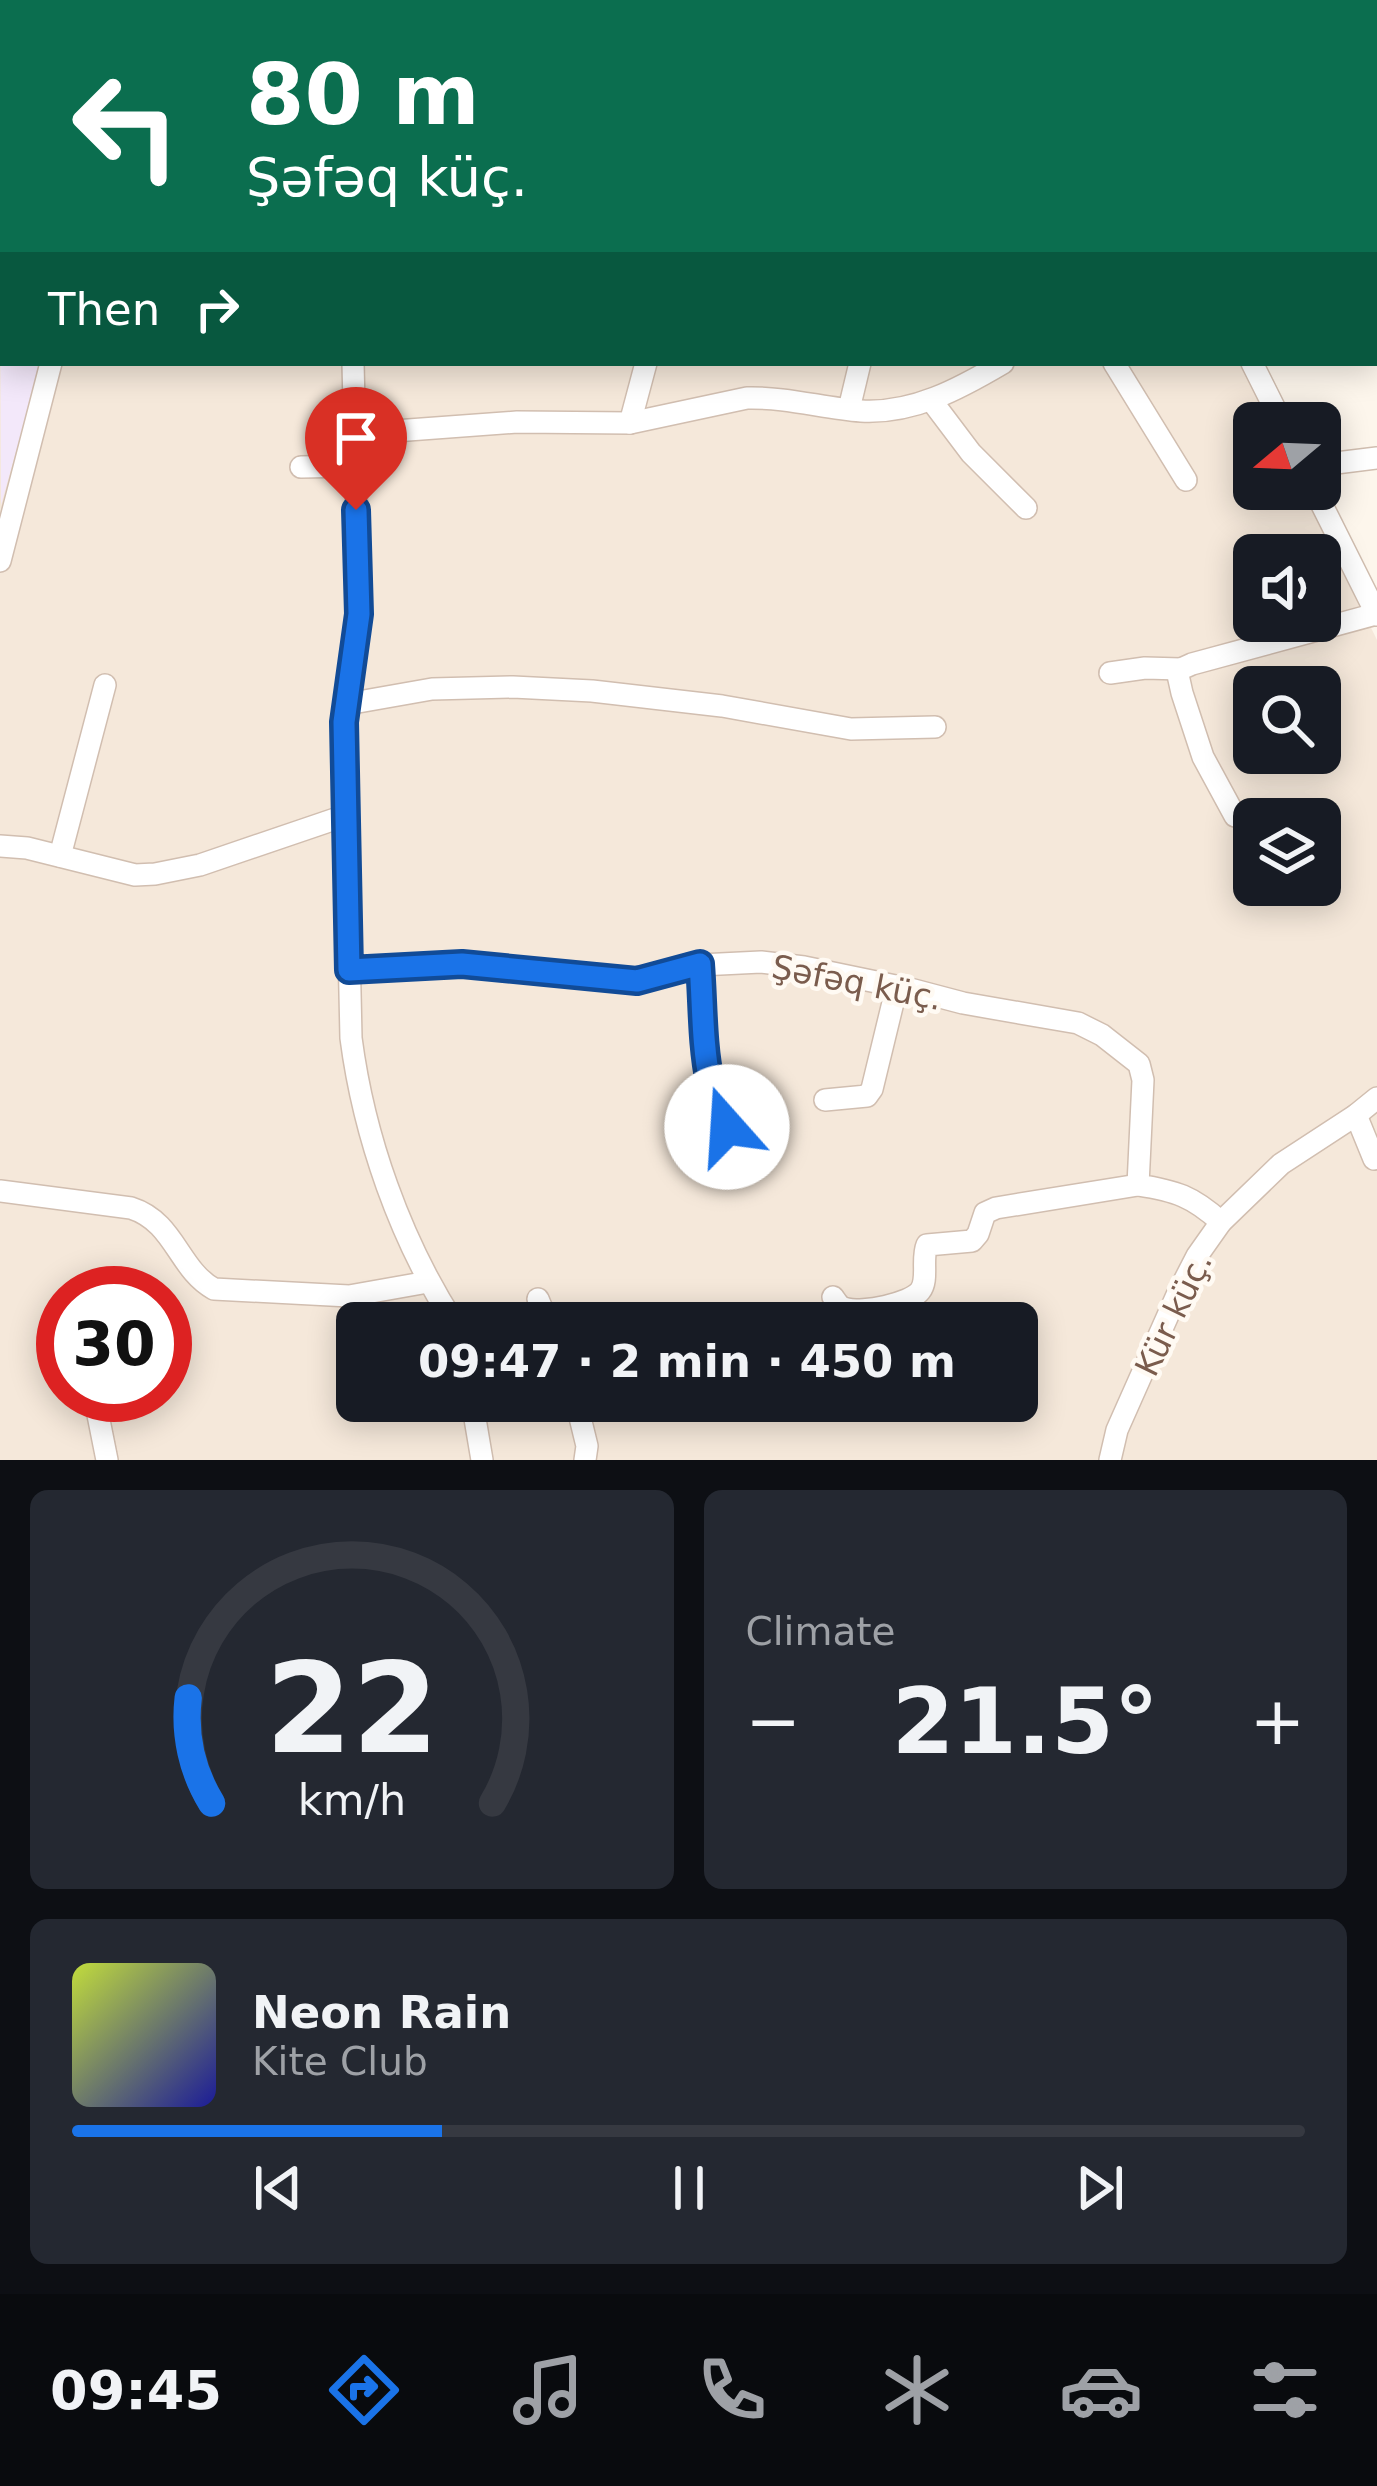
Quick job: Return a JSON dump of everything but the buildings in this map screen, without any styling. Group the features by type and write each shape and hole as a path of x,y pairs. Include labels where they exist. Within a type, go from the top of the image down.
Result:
{"street":[{"path":"0,561 50,366"},
{"path":"352,366 359,614 344,722 351,1038 378,1157 428,1282 441,1302"},
{"path":"630,422 645,366"},
{"path":"849,409 859,366"},
{"path":"354,434 517,422 630,422 747,398 880,410 931,400 998,366"},
{"path":"1116,366 1186,480"},
{"path":"1254,366 1272,402"},
{"path":"931,400 971,453 1026,508"},
{"path":"1341,462 1377,458"},
{"path":"301,467 355,466"},
{"path":"1110,674 1181,669 1377,614 1325,510"},
{"path":"1181,669 1182,693 1203,757 1233,812"},
{"path":"60,856 105,685"},
{"path":"347,704 432,689 513,687 722,706 851,730 935,727"},
{"path":"0,846 28,848 135,875 155,874 200,865 344,816"},
{"name":"Şəfəq küç.","path":"349,970 462,964 637,981 700,964 761,962 1078,1023 1139,1064 1143,1080 1138,1185"},
{"path":"687,1138 723,1131 728,1120 709,1080 700,964"},
{"path":"825,1100 867,1096 872,1089 897,986"},
{"name":"Kür küç.","path":"1110,1460 1117,1430 1177,1295 1221,1222 1281,1164 1377,1098"},
{"path":"1356,1115 1374,1159"},
{"path":"832,1298 852,1310 888,1306 919,1294 923,1252 928,1245 971,1241 985,1213 996,1208 1138,1185 1184,1194 1221,1222"},
{"path":"0,1192 146,1213 160,1223 201,1281 214,1288 349,1296 428,1282"},
{"path":"99,1422 107,1460"},
{"path":"476,1422 482,1460"},
{"path":"580,1422 585,1460"}],"shaded area":[{"path":"0,366 1242,366 1260,402 1233,402 1233,510 1313,510 1325,534 1233,534 1233,642 1341,642 1341,567 1377,640 1377,1460 0,1460"},
{"path":"0,366 40,366 1,505"}],"route":[{"path":"356,510 359,614 344,722 349,970 462,964 637,981 700,964 709,1080 727,1127"}]}
